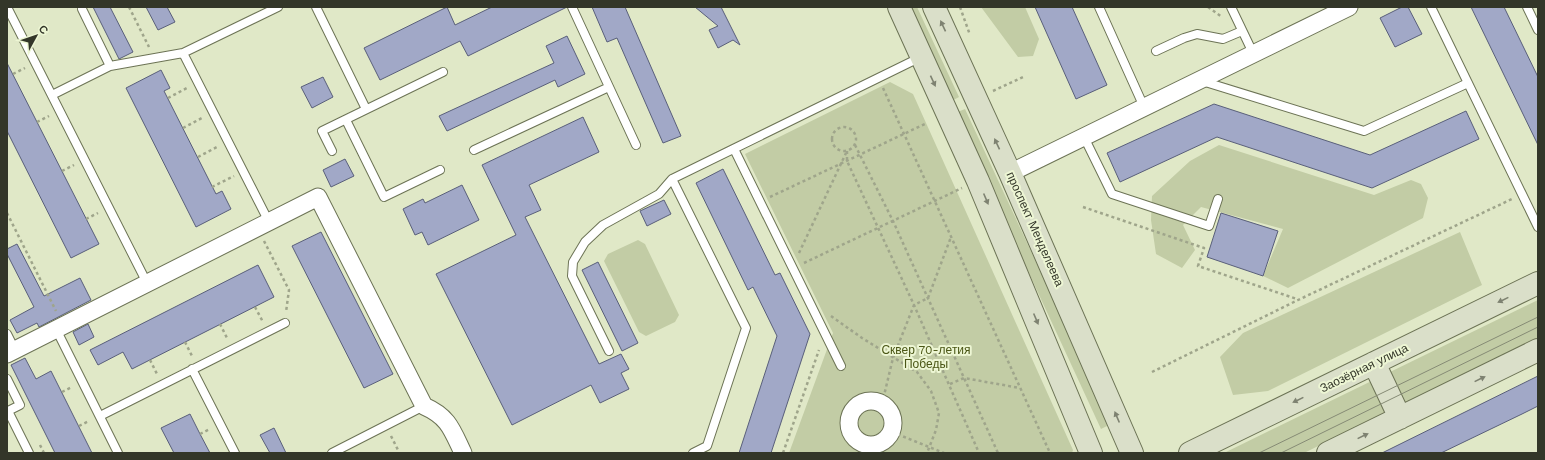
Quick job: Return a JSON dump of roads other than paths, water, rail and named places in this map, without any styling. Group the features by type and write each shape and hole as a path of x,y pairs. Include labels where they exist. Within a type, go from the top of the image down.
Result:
{"main road":[{"path":"899,7 978,181 1091,453"},
{"name":"проспект Менделеева","path":"934,7 1010,173 1132,453"},
{"name":"Заозёрная улица","path":"1190,453 1538,283"},
{"path":"1328,453 1538,350"},
{"path":"1374,363 1400,418"}],"street":[{"path":"1010,173 1349,7"},
{"path":"11,352 318,197 424,406 439,413 451,428 463,453"},
{"path":"868,401 882,404 891,413 894,426 892,432 888,438 878,445 864,449 853,436 850,429 851,414 855,408 868,401"}],"lane":[{"path":"7,7 147,283"},
{"path":"52,95 110,66 183,53 278,7"},
{"path":"316,7 366,109"},
{"path":"572,7 636,144"},
{"path":"1099,7 1144,107"},
{"path":"1231,7 1253,53"},
{"path":"1431,7 1538,227"},
{"path":"1527,7 1538,30"},
{"path":"82,9 110,66"},
{"path":"1156,51 1184,38 1197,34 1223,39 1242,31"},
{"path":"183,53 263,224"},
{"path":"609,351 572,276 573,262 585,242 603,225 659,194 672,179 922,57"},
{"path":"332,151 322,131 443,72"},
{"path":"1200,80 1364,131 1468,83"},
{"path":"474,150 609,87"},
{"path":"346,120 384,197 440,170"},
{"path":"1084,137 1112,194 1209,226 1218,199"},
{"path":"734,149 841,366"},
{"path":"672,179 746,328 708,446 692,453"},
{"path":"100,416 285,322"},
{"path":"60,327 118,453"},
{"path":"7,334 11,352"},
{"path":"195,368 235,453"},
{"path":"7,379 20,405 8,411 29,453"},
{"path":"332,453 424,406"}],"tram line":[{"path":"1259,453 1538,317"},
{"path":"1281,453 1538,327"}],"park label":[{"name":"Сквер 70-летия Победы","path":"926,357"}]}
